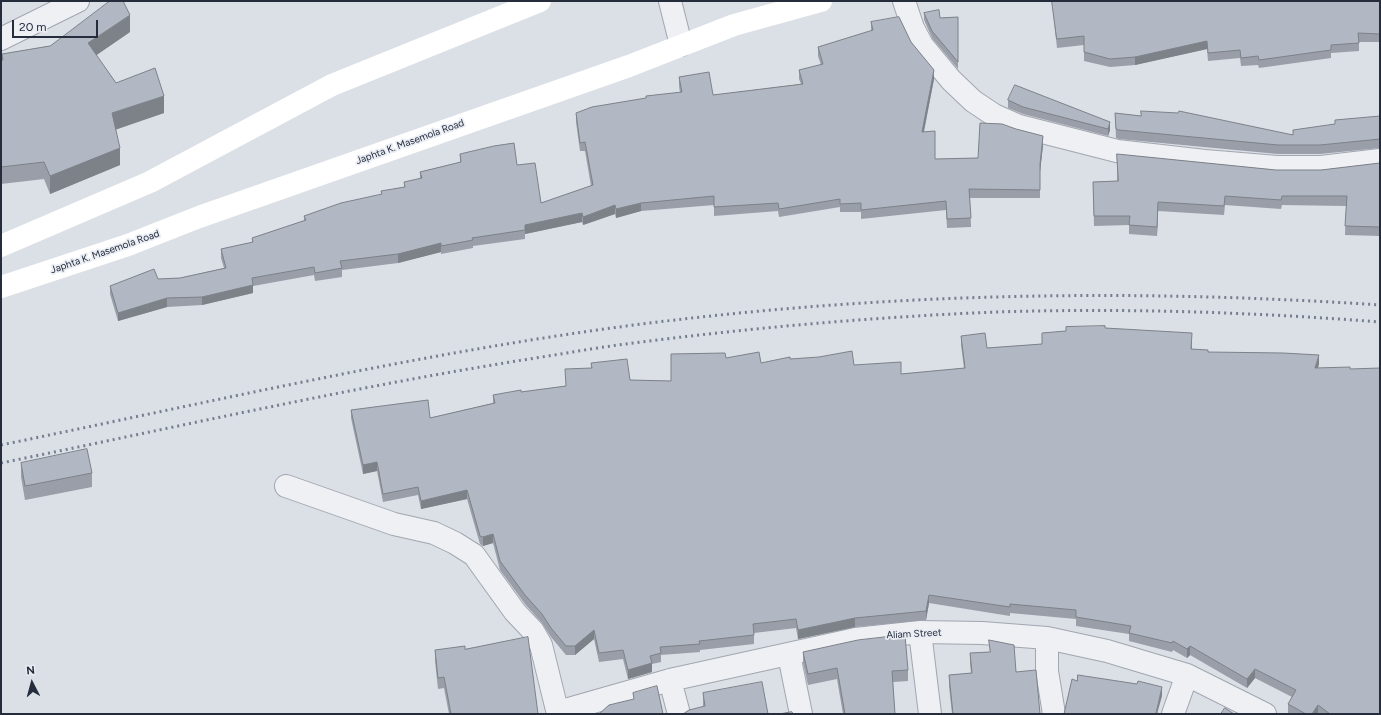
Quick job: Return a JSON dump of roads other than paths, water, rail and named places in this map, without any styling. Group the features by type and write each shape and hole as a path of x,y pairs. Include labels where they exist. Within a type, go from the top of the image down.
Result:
{"main road":[{"path":"1,246 150,182 332,85 540,1"},
{"name":"Japhta K. Masemola Road","path":"1,287 128,245 206,215 629,66 734,25 821,1"}],"street":[{"path":"1,39 78,1"},
{"path":"670,1 681,45"},
{"path":"904,1 922,45 951,80 973,101 994,115 1019,126 1117,151 1205,161 1277,167 1321,167 1380,160"},
{"path":"286,486 394,524 434,533 455,543 474,556 515,612 533,631 540,646 558,713"},
{"path":"920,632 930,714"},
{"name":"Aliam Street","path":"558,713 670,680 789,655 856,639 920,632 982,633 1047,638 1107,651 1187,675 1265,714"},
{"path":"1047,638 1047,671 1054,714"},
{"path":"789,655 801,714"},
{"path":"1173,714 1187,675"},
{"path":"670,680 679,714"}],"railway":[{"path":"1,445 309,381 464,351 619,327 714,316 809,307 999,297 1189,296 1380,305"},
{"path":"1,463 265,408 463,370 614,346 764,328 903,317 996,312 1092,310 1236,313 1380,322"}]}
